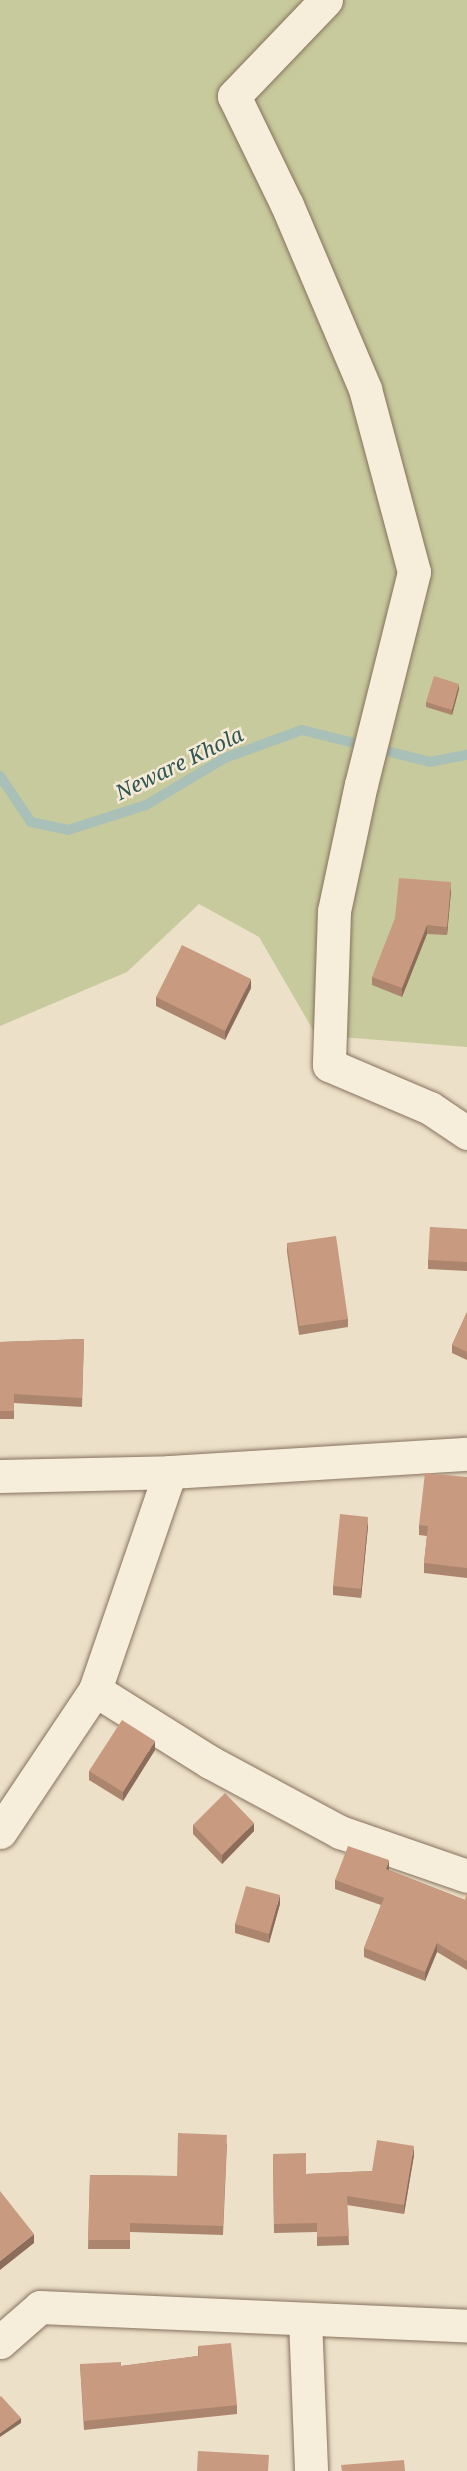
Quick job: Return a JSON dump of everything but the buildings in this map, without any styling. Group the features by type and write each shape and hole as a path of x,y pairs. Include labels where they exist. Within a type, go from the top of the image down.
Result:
{"street":[{"path":"326,0 234,96 287,206 365,389 414,572 376,719 334,911 329,1065 430,1108 467,1133"},
{"path":"0,1476 170,1472 467,1454"},
{"path":"0,1832 95,1690 170,1472"},
{"path":"95,1690 210,1762 340,1832 467,1876"},
{"path":"0,2342 40,2307 467,2326"},
{"path":"305,2319 311,2471"}],"green space":[{"path":"0,0 467,0 467,1047 316,1035 259,937 199,904 127,972 0,1026"}],"waterway":[{"name":"Neware Khola","path":"0,776 31,822 68,830 146,805 225,758 302,730 430,762 467,755"}]}
